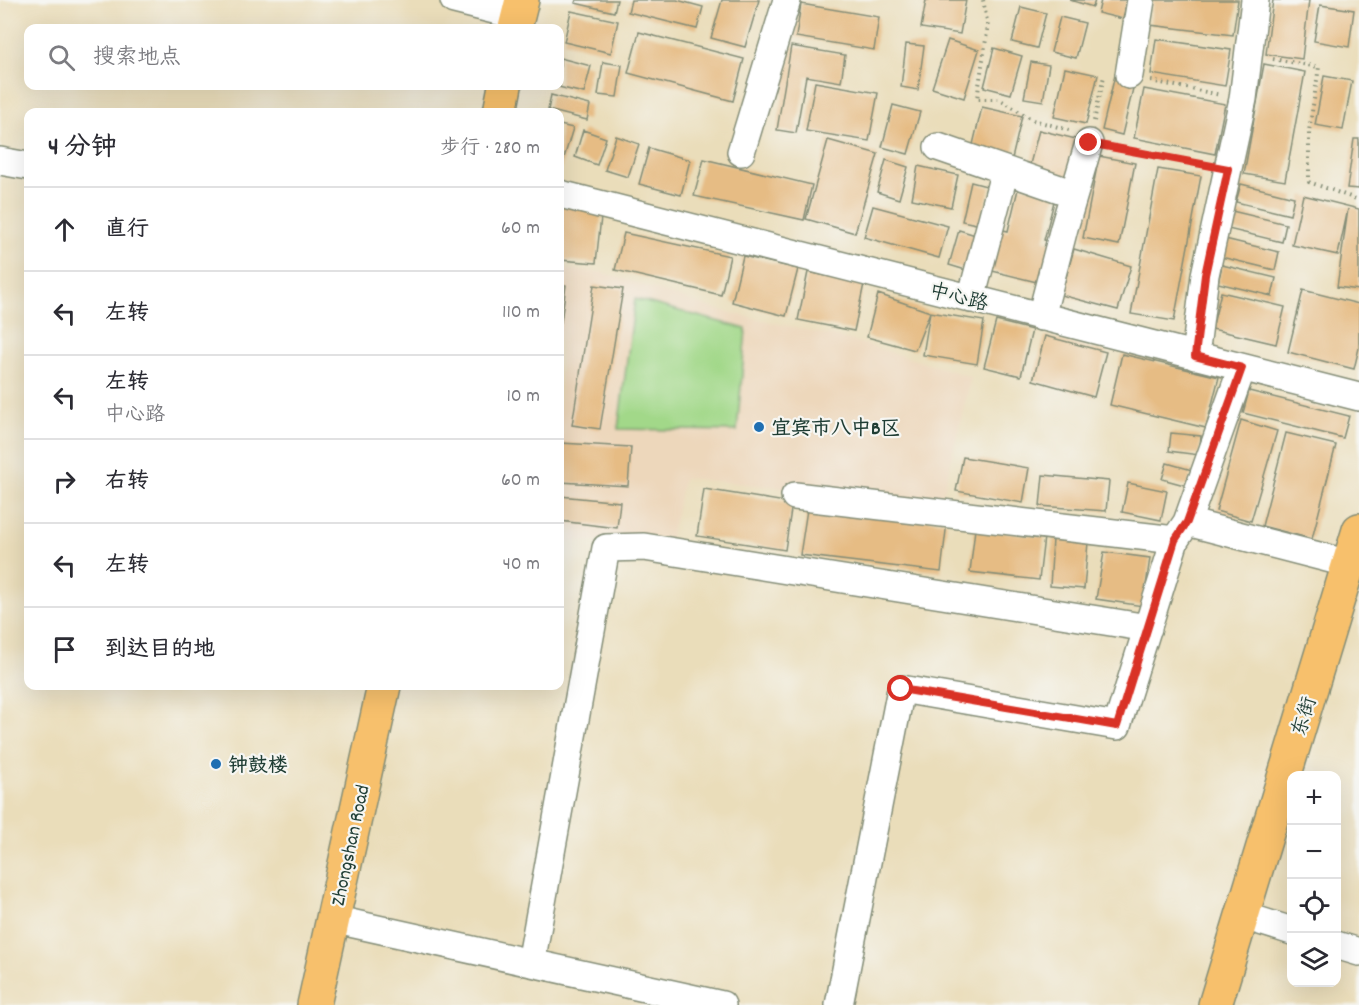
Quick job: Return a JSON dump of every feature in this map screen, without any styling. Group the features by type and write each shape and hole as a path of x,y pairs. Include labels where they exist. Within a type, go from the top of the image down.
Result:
{"main road":[{"path":"501,108 504,90"},
{"name":"东街","path":"1215,1005 1241,915 1351,578 1359,531"},
{"name":"Zhongshan Road","path":"314,1005 383,690"}],"street":[{"path":"454,0 518,15"},
{"path":"741,152 787,0"},
{"path":"1129,75 1141,0"},
{"path":"1195,356 1205,275 1243,99 1255,0"},
{"path":"1041,317 1089,143"},
{"path":"938,147 1074,194"},
{"path":"0,161 24,165"},
{"path":"971,299 1005,170"},
{"name":"中心路","path":"564,195 1359,397"},
{"path":"839,1005 901,689 1117,726 1181,531 1242,368"},
{"path":"795,496 1181,531 1351,578"},
{"path":"531,963 606,548 644,547 1148,628"},
{"path":"1241,915 1287,929"},
{"path":"332,919 722,1005"},
{"path":"1341,947 1359,952"}],"path":[{"path":"983,0 988,26 977,99 999,99 1033,120 1079,133 1089,143 1228,169"},
{"path":"1248,55 1319,67 1309,131 1310,182 1359,200"},
{"path":"1089,143 1105,69 1150,81 1243,99"}],"shaded area":[{"name":"宜宾市八中B区","path":"564,269 602,272 719,310 854,341 971,377 941,503 684,478 670,539 564,542"}],"green space":[{"path":"635,299 746,329 737,431 618,429"}],"building":[{"path":"576,0 617,0 614,12 575,3"},
{"path":"631,0 677,0 703,7 697,29 628,12"},
{"path":"722,0 759,0 745,47 711,38"},
{"path":"926,0 966,0 960,34 921,28"},
{"path":"1070,0 1095,0 1093,7"},
{"path":"1101,0 1127,0 1123,19 1098,13"},
{"path":"1153,0 1238,0 1233,35 1150,25"},
{"path":"1273,0 1309,0 1302,59 1266,54"},
{"path":"801,4 879,17 874,50 796,37"},
{"path":"1320,5 1354,10 1349,47 1314,41"},
{"path":"1021,7 1046,13 1037,48 1012,42"},
{"path":"571,11 618,21 611,53 564,42"},
{"path":"1060,17 1085,23 1076,58 1051,52"},
{"path":"639,32 744,59 733,101 628,73"},
{"path":"1156,39 1231,50 1225,86 1151,74"},
{"path":"948,40 979,50 964,98 932,88"},
{"path":"906,44 924,46 918,90 901,87"},
{"path":"791,46 845,55 841,82 806,76 796,133 777,130"},
{"path":"994,48 1022,56 1011,94 984,87"},
{"path":"564,59 591,66 584,93 564,88"},
{"path":"603,62 622,65 617,97 598,95"},
{"path":"1031,62 1049,65 1043,101 1024,98"},
{"path":"1264,64 1305,72 1285,181 1244,174"},
{"path":"1065,68 1098,75 1086,124 1054,117"},
{"path":"1115,75 1135,80 1122,135 1102,130"},
{"path":"1324,76 1352,81 1343,130 1315,125"},
{"path":"815,82 878,93 869,141 806,131"},
{"path":"1144,89 1225,104 1215,154 1134,138"},
{"path":"551,95 590,105 587,120 564,114 564,108 548,108"},
{"path":"893,105 920,112 908,154 882,147"},
{"path":"982,107 1022,116 1011,163 971,153"},
{"path":"564,126 573,128 564,158"},
{"path":"583,130 606,138 597,165 575,157"},
{"path":"1039,130 1080,140 1070,178 1029,168"},
{"path":"616,136 639,144 628,177 605,170"},
{"path":"1354,139 1359,139 1359,189 1347,188"},
{"path":"828,140 878,154 855,233 806,219"},
{"path":"649,148 690,160 681,195 639,184"},
{"path":"1099,156 1135,163 1119,245 1083,238"},
{"path":"704,159 812,185 804,220 694,196"},
{"path":"886,160 908,167 899,199 877,192"},
{"path":"918,166 958,175 951,207 912,199"},
{"path":"1158,169 1201,176 1174,321 1131,314"},
{"path":"971,182 990,187 981,225 962,221"},
{"path":"1241,184 1294,197 1290,215 1236,202"},
{"path":"1019,185 1056,194 1044,240 1055,243 1045,284 984,269 994,228 1008,231"},
{"path":"1303,195 1359,209 1359,290 1337,287 1348,209 1338,255 1292,245"},
{"path":"564,204 602,208 596,263 564,260"},
{"path":"873,206 948,226 939,258 864,237"},
{"path":"1232,211 1286,224 1282,242 1228,229"},
{"path":"959,230 979,236 969,271 949,265"},
{"path":"624,233 730,256 721,295 615,270"},
{"path":"1225,239 1279,252 1275,270 1221,257"},
{"path":"1074,249 1131,266 1118,310 1061,295"},
{"path":"743,256 798,269 786,316 732,302"},
{"path":"1222,265 1276,278 1272,296 1218,283"},
{"path":"808,272 864,284 854,331 798,320"},
{"path":"594,285 623,289 600,429 572,425"},
{"path":"1303,290 1359,304 1359,348 1354,369 1288,352"},
{"path":"1221,292 1285,307 1276,344 1212,329"},
{"path":"878,294 930,312 915,350 867,337"},
{"path":"930,312 984,321 977,364 923,355"},
{"path":"996,321 1032,330 1021,376 984,367"},
{"path":"1045,336 1106,352 1094,397 1033,380"},
{"path":"1122,354 1219,377 1206,428 1110,405"},
{"path":"1249,391 1349,416 1343,438 1243,413"},
{"path":"1241,420 1277,431 1251,521 1216,511"},
{"path":"1171,433 1201,436 1199,455 1169,451"},
{"path":"1286,433 1336,445 1312,539 1262,526"},
{"path":"564,443 631,447 628,486 564,482"},
{"path":"963,457 1029,468 1023,503 956,491"},
{"path":"1167,463 1192,470 1188,486 1162,479"},
{"path":"1043,475 1109,481 1106,511 1040,506"},
{"path":"1128,483 1167,491 1161,520 1122,512"},
{"path":"704,489 792,503 785,550 697,536"},
{"path":"564,496 620,502 617,528 564,521"},
{"path":"808,503 947,522 941,572 800,555"},
{"path":"975,529 1044,537 1039,580 970,572"},
{"path":"1053,539 1088,542 1084,589 1050,586"},
{"path":"1104,552 1150,558 1143,606 1096,599"}],"place":[{"name":"宜宾市八中B区","path":"759,427"},
{"name":"钟鼓楼","path":"216,764"}],"route":[{"path":"901,689 1117,726 1175,540 1187,522 1242,368 1195,356 1205,275 1228,169 1089,143"}]}
